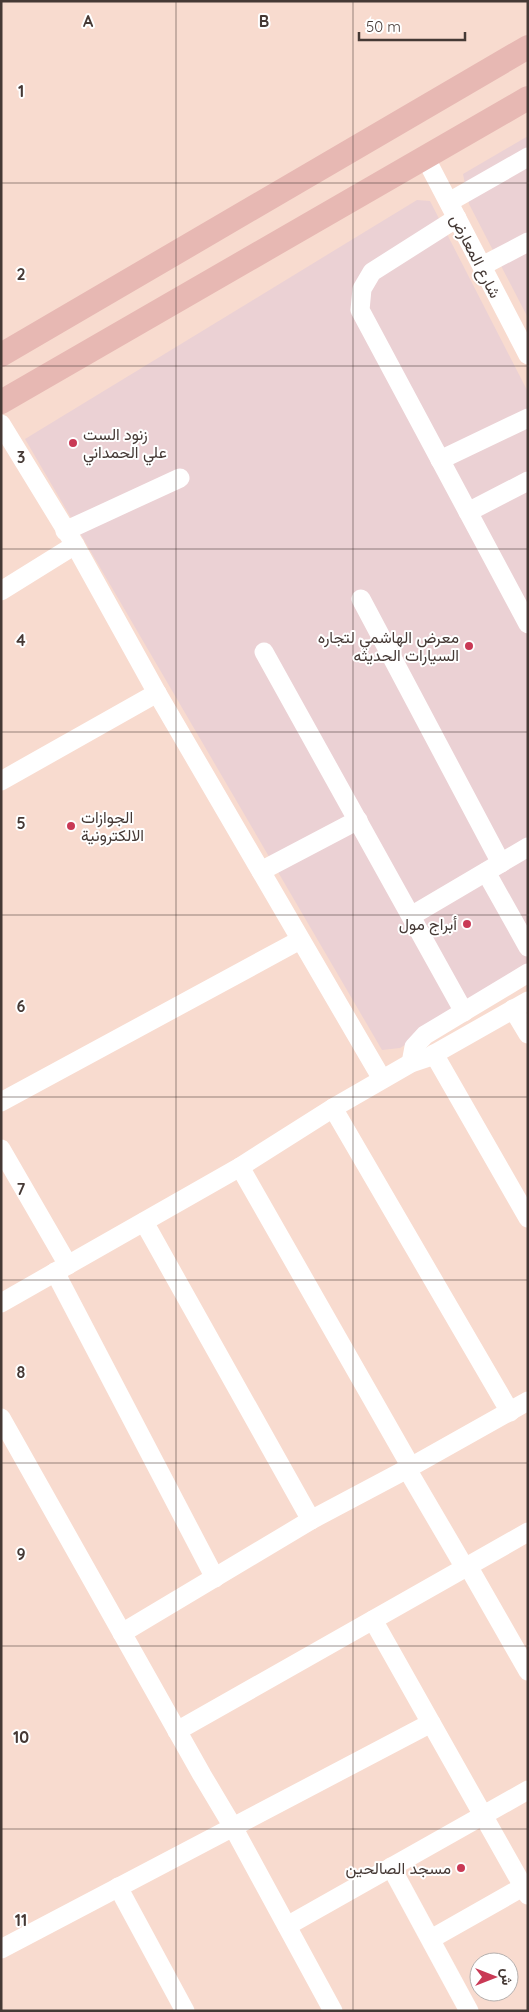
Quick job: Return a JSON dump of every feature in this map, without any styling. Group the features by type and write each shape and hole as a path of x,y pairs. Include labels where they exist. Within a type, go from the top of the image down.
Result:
{"main road":[{"path":"1,354 528,46"},
{"path":"1,402 528,98"}],"street":[{"path":"528,156 372,272 362,289 360,310 528,624"},
{"name":"شارع المعارض","path":"425,157 528,355"},
{"path":"482,266 528,242"},
{"path":"440,460 528,418"},
{"path":"1,424 70,538 157,693 382,1079"},
{"path":"1,591 70,538 180,478"},
{"path":"468,512 528,481"},
{"path":"361,599 494,867 528,947"},
{"path":"264,652 464,1012"},
{"path":"1,781 157,693"},
{"path":"261,871 358,820"},
{"path":"411,916 528,847"},
{"path":"1,1102 300,940"},
{"path":"411,1062 414,1047 419,1040 528,972"},
{"path":"1,1304 240,1166 411,1062 423,1060 520,1005 528,1034"},
{"path":"434,1054 528,1218"},
{"path":"333,1108 510,1412"},
{"path":"1,1149 215,1578"},
{"path":"240,1166 409,1468 527,1669"},
{"path":"144,1222 310,1520"},
{"path":"122,1633 310,1520 409,1468 528,1401"},
{"path":"1,1418 233,1827 333,2011"},
{"path":"177,1731 528,1532"},
{"path":"373,1620 526,1888 431,1939"},
{"path":"1,1949 431,1723"},
{"path":"287,1926 528,1790"},
{"path":"391,1867 469,2011"},
{"path":"118,1888 184,2011"}],"shaded area":[{"path":"528,136 528,318 469,204 463,174"},
{"path":"417,200 430,201 528,392 528,969 400,1048 382,1050 25,439"}],"place":[{"name":"زنود الست علي الحمداني","path":"73,443"},
{"name":"معرض الهاشمي لتجاره السيارات الحديثه","path":"469,646"},
{"name":"الجوازات الالكترونية","path":"71,826"},
{"name":"أبراج مول","path":"467,924"},
{"name":"مسجد الصالحين","path":"461,1868"}]}
